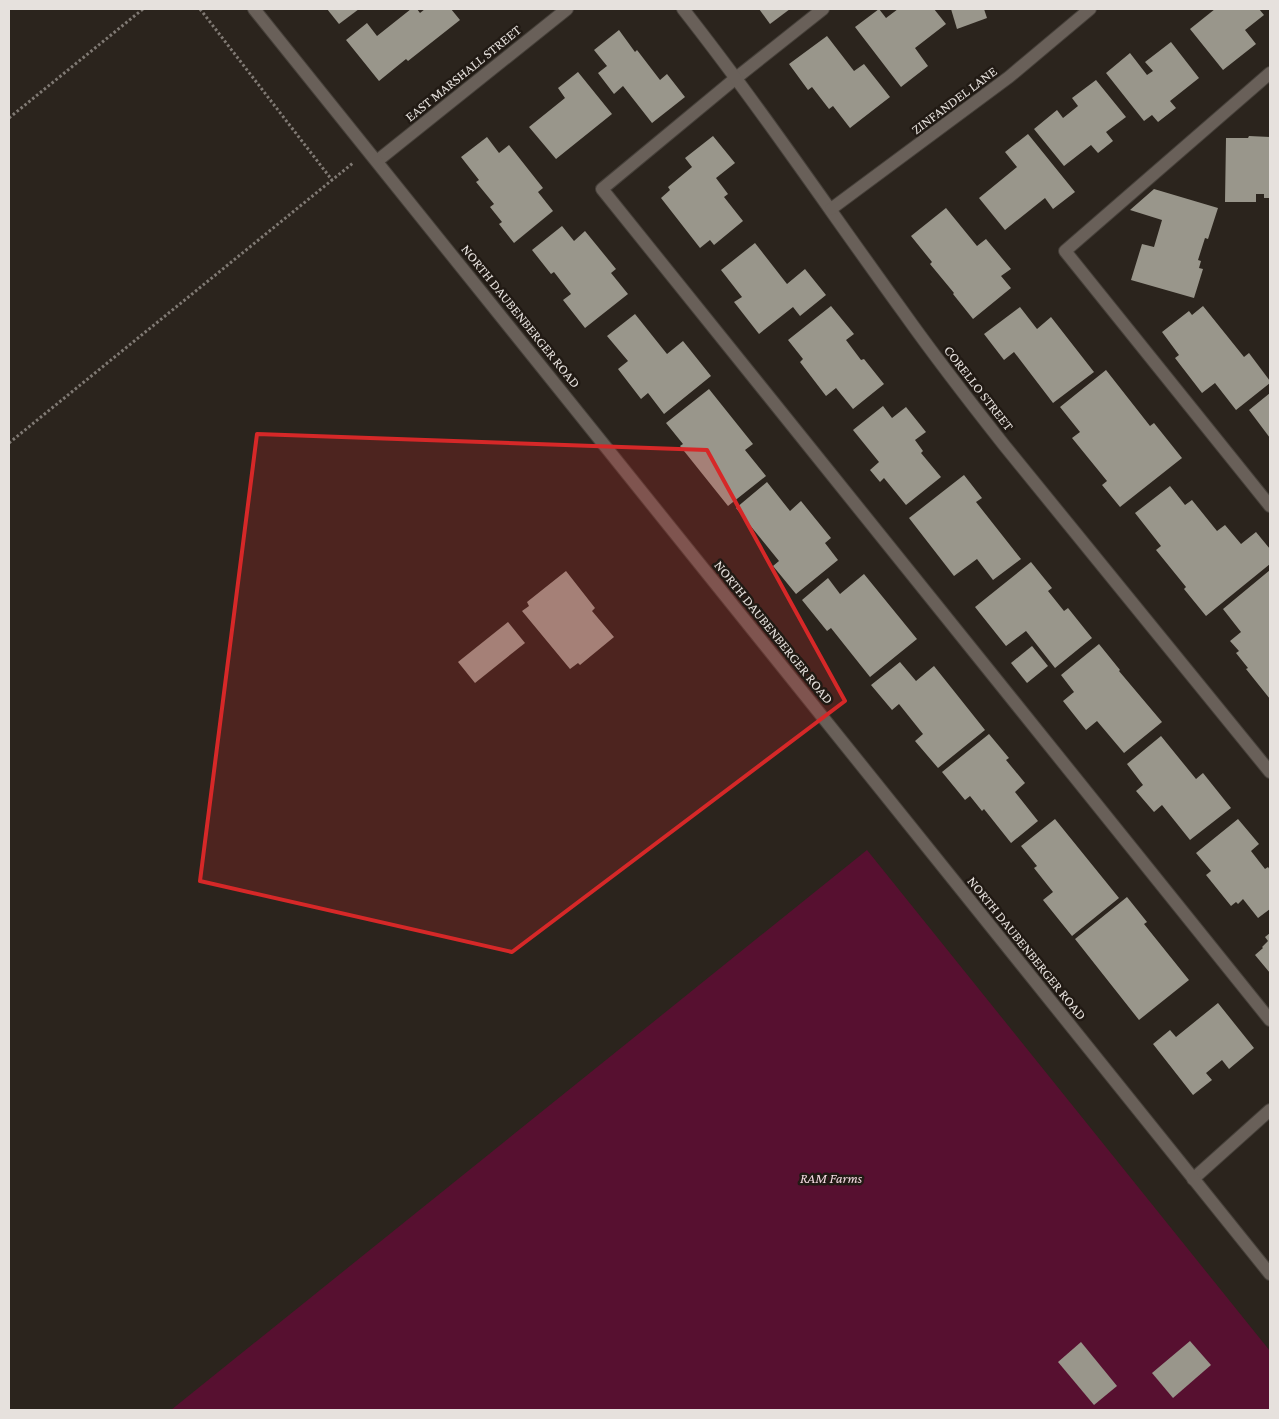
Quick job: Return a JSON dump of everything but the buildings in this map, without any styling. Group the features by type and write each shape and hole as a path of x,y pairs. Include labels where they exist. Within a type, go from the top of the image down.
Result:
{"street":[{"name":"NORTH DAUBENBERGER ROAD","path":"254,9 1270,1274"},
{"name":"EAST MARSHALL STREET","path":"373,155 567,9"},
{"name":"CORELLO STREET","path":"683,9 736,78 919,334 1004,446 1270,772"},
{"path":"823,9 602,189 1270,1020"},
{"name":"ZINFANDEL LANE","path":"831,209 1009,77 1090,9"},
{"path":"1270,73 1065,251 1270,506"},
{"path":"1193,1179 1270,1110"}],"path":[{"path":"9,118 143,9"},
{"path":"200,9 332,180"},
{"path":"9,443 332,180 373,155"}],"highlighted area":[{"path":"257,434 707,450 845,701 512,952 200,881"}],"green space":[{"name":"RAM Farms","path":"867,850 1270,1351 1270,1410 171,1410"}]}
